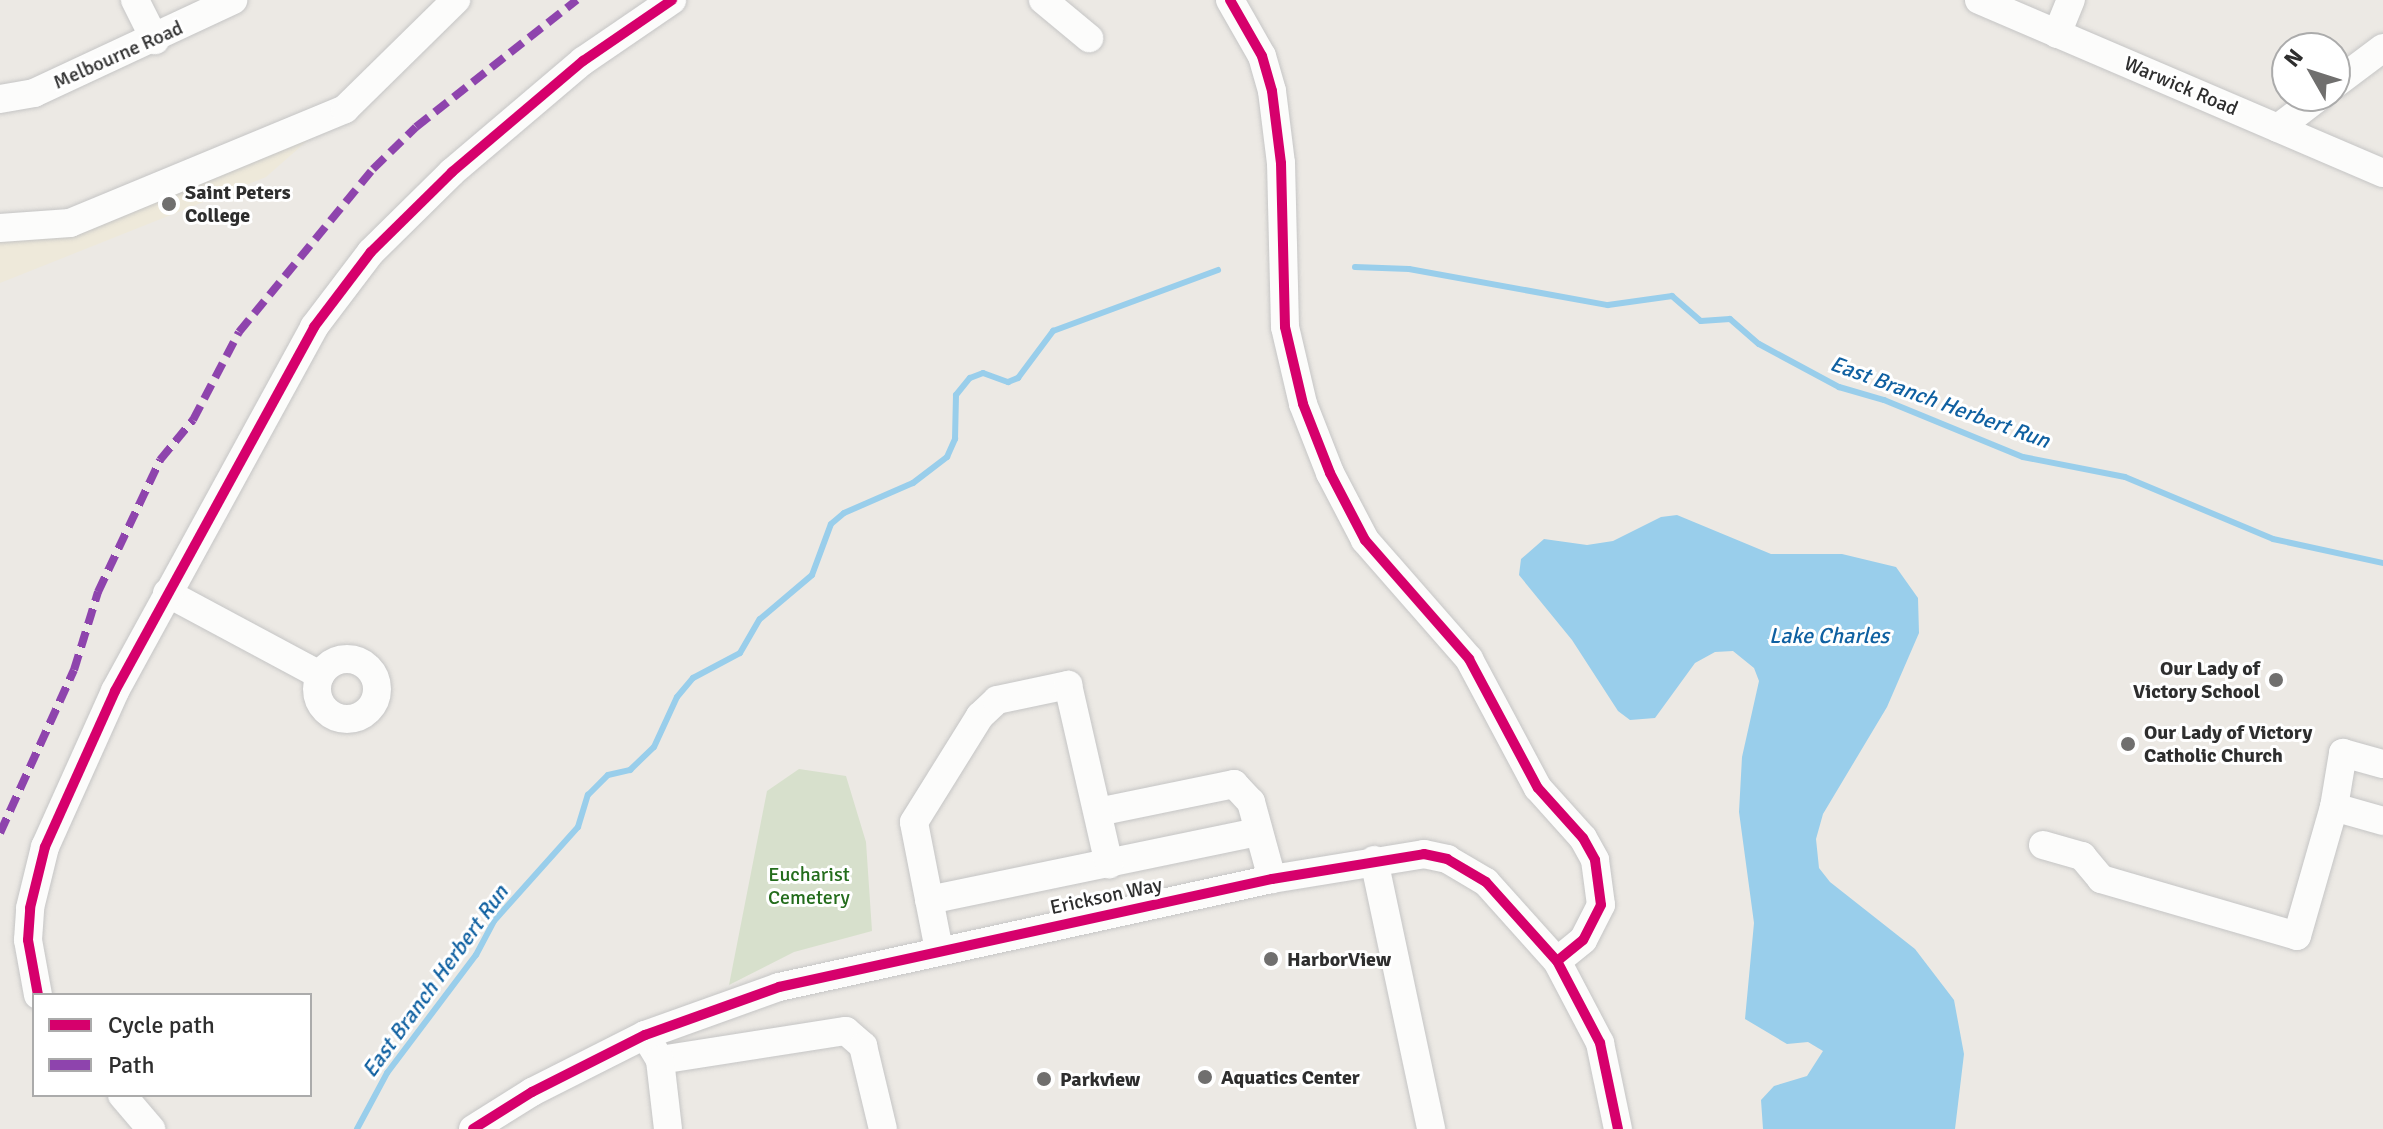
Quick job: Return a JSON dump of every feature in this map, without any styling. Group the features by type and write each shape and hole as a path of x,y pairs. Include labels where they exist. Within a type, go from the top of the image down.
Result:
{"street":[{"path":"135,0 155,40"},
{"name":"Melbourne Road","path":"0,99 34,93 155,40 233,0"},
{"path":"0,228 70,223 345,109 456,0"},
{"path":"38,993 28,940 30,908 45,847 115,691 290,366 371,252 508,123 583,61 672,0"},
{"path":"1043,0 1089,38"},
{"path":"1230,0 1262,56 1272,91 1281,163 1285,327 1291,365 1324,460 1365,540 1469,659 1538,788 1583,838 1595,860 1601,905 1583,940 1557,961"},
{"name":"Warwick Road","path":"1979,0 2383,173"},
{"path":"2057,34 2071,0"},
{"path":"2351,72 2383,48"},
{"path":"2278,128 2299,112"},
{"path":"167,593 320,675"},
{"path":"939,950 914,822 980,716 997,700 1068,685 1109,864"},
{"path":"2043,845 2082,856 2101,879 2297,936 2334,807 2343,753 2383,764"},
{"path":"1098,812 1234,784 1251,802 1256,832 1272,879"},
{"path":"2334,807 2383,821"},
{"path":"929,900 1256,832"},
{"name":"Erickson Way","path":"473,1129 532,1092 645,1035 779,987 1272,879 1424,854 1466,868 1513,906 1557,961 1600,1043 1618,1129"},
{"path":"1374,860 1431,1129"},
{"path":"660,1060 846,1031 863,1046 883,1129"},
{"path":"645,1035 660,1060 668,1129"},
{"path":"124,1097 151,1129"}],"shaded area":[{"name":"Saint Peters College","path":"316,133 266,177 0,283 0,237"}],"green space":[{"name":"Eucharist Cemetery","path":"799,769 846,776 866,842 872,931 794,952 729,985 767,791"}],"water":[{"name":"Lake Charles","path":"1677,515 1771,554 1842,554 1896,567 1918,598 1919,633 1887,707 1823,814 1816,839 1819,868 1830,882 1915,949 1954,1000 1964,1054 1955,1129 1763,1129 1761,1100 1774,1086 1807,1076 1823,1051 1808,1042 1787,1044 1745,1019 1754,923 1739,812 1742,757 1759,681 1754,668 1733,651 1715,652 1695,663 1655,718 1630,720 1618,711 1572,640 1519,575 1521,559 1544,539 1587,545 1613,541 1661,517"}],"waterway":[{"name":"East Branch Herbert Run","path":"1355,267 1409,269 1608,305 1672,296 1701,321 1730,319 1759,344 1839,387 1884,400 2023,457 2125,477 2273,539 2383,563"},
{"name":"East Branch Herbert Run","path":"357,1129 387,1073 476,955 494,921 578,827 588,795 608,775 630,770 654,747 677,697 693,678 740,653 760,619 812,575 831,524 844,513 913,483 947,457 955,439 956,395 970,378 983,373 1008,382 1018,378 1053,331 1218,270"}],"marked path":[{"path":"0,833 74,670 98,592 160,460 193,420 239,332 373,169 416,127 577,0"}],"cycle path":[{"path":"38,993 28,940 30,908 45,847 115,691 314,327 371,252 452,172 583,61 672,0"},
{"path":"1230,0 1262,56 1272,91 1281,163 1285,327 1303,404 1330,473 1365,540 1469,659 1538,788 1583,838 1595,860 1601,905 1583,940 1557,961"},
{"path":"473,1129 532,1092 645,1035 779,987 1272,879 1424,854 1447,859 1486,882 1557,961 1600,1043 1618,1129"}],"place":[{"name":"Saint Peters College","path":"169,204"},
{"name":"Our Lady of Victory School","path":"2276,680"},
{"name":"Our Lady of Victory Catholic Church","path":"2128,744"},
{"name":"HarborView","path":"1271,959"},
{"name":"Aquatics Center","path":"1205,1077"},
{"name":"Parkview","path":"1044,1079"}]}
